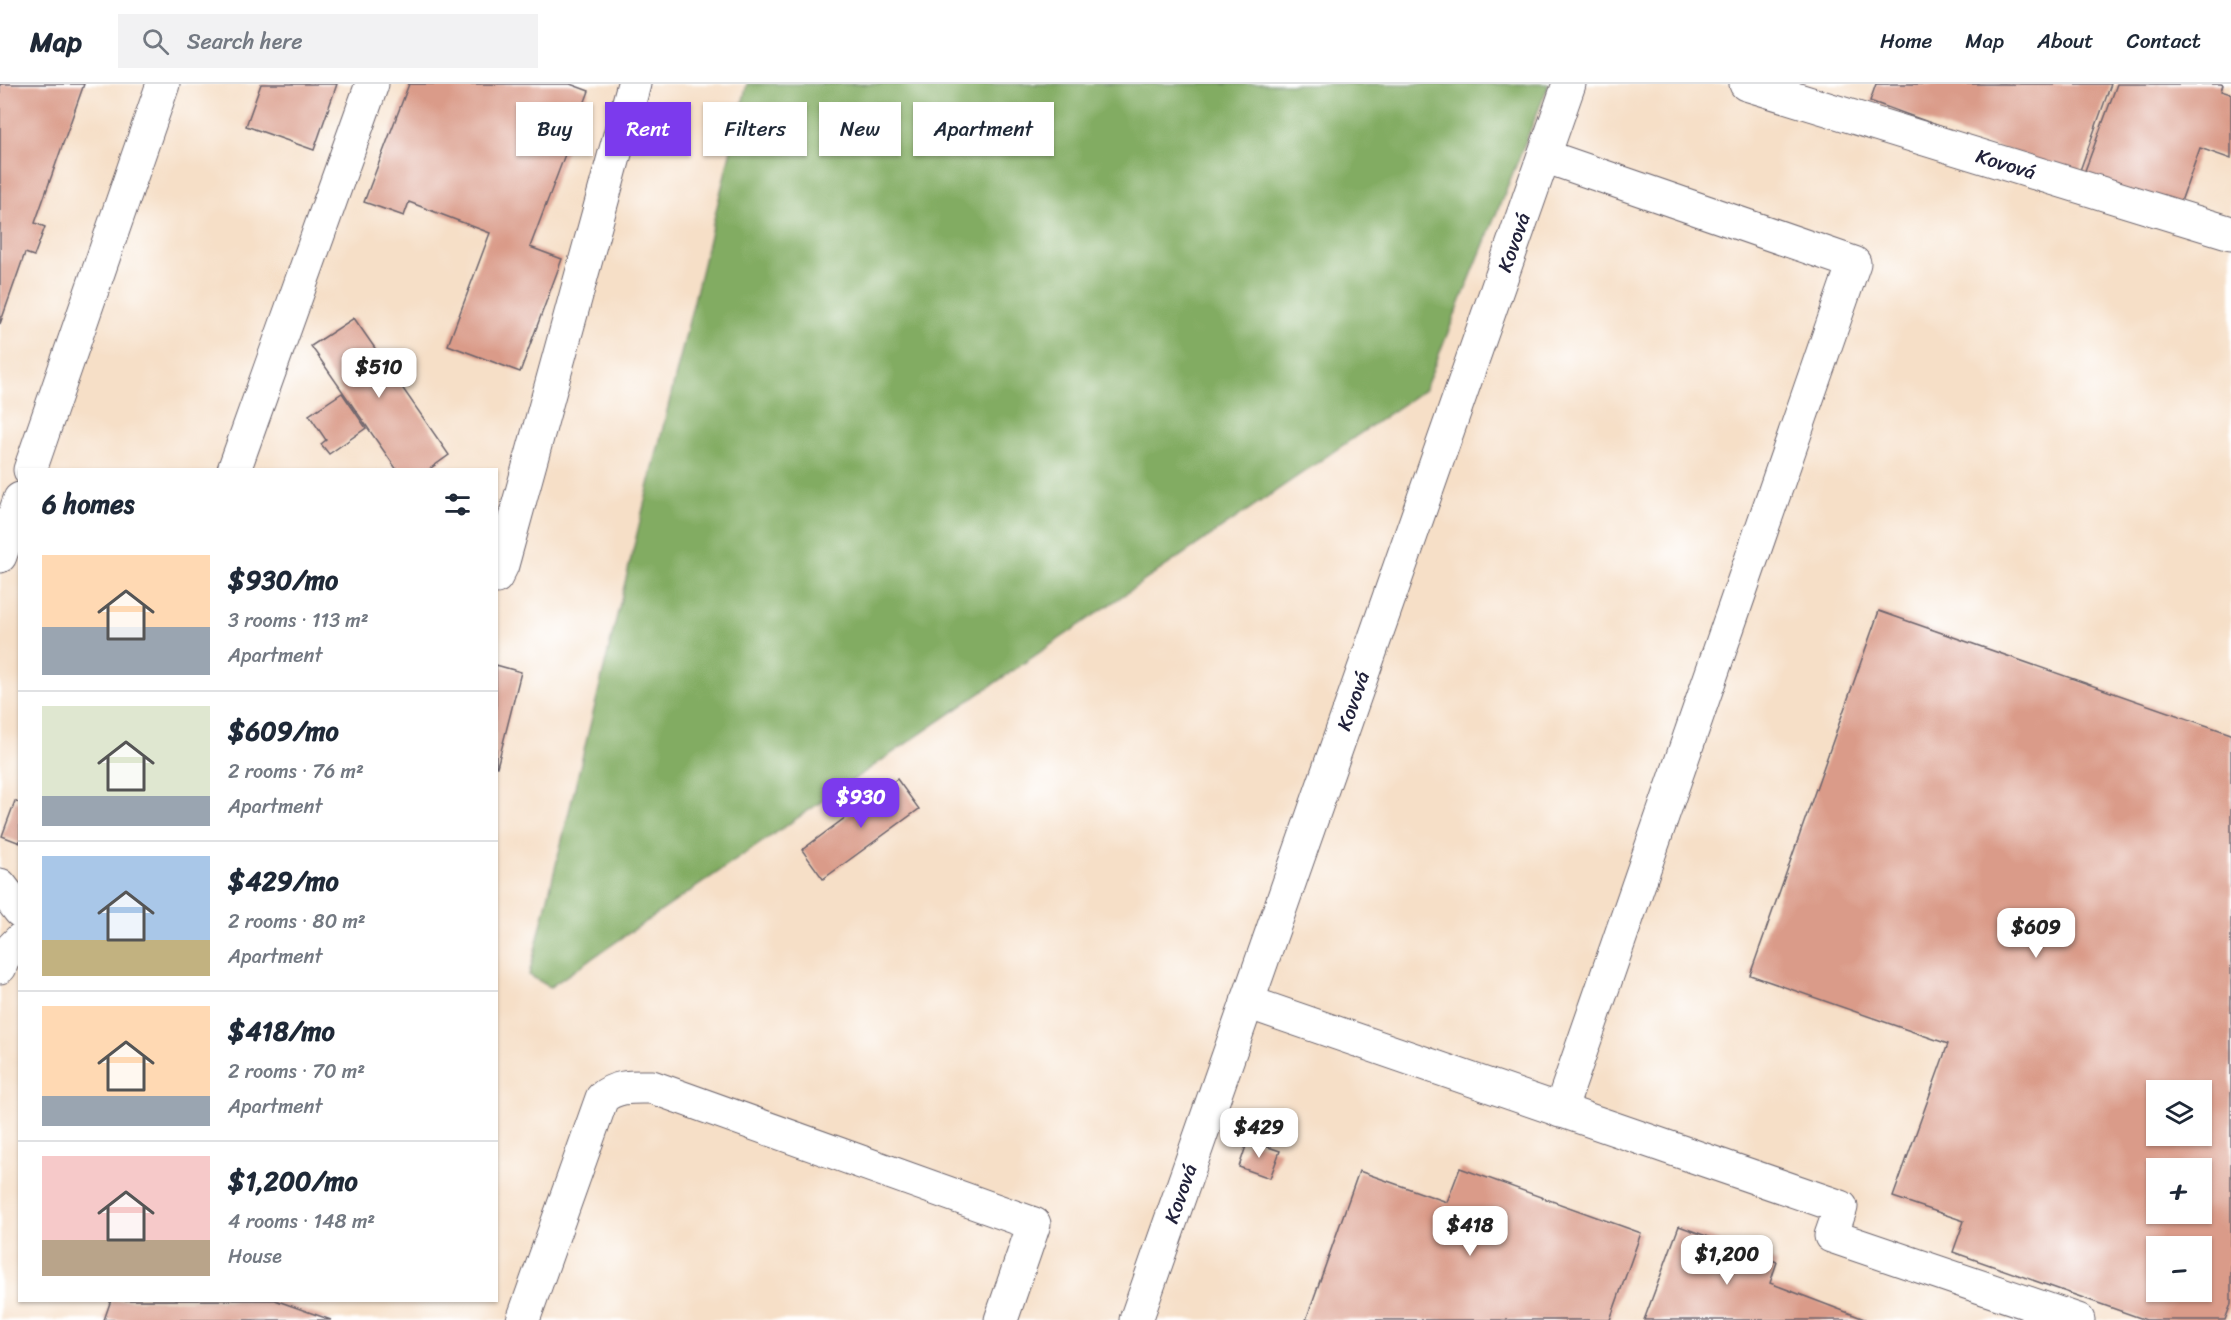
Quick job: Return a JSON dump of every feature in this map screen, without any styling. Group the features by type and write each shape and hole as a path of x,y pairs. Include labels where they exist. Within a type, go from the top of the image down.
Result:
{"lane":[{"path":"31,468 163,84"},
{"path":"235,468 372,84"},
{"path":"498,572 634,84"},
{"name":"Kovová","path":"1136,1320 1569,84"},
{"name":"Kovová","path":"1746,84 1783,89 2231,233"},
{"path":"1544,156 1854,262 1560,1111"},
{"path":"0,556 18,505"},
{"path":"0,885 18,908"},
{"path":"0,967 4,956 18,942"},
{"path":"1247,1002 1841,1207 1831,1236 2078,1320"},
{"path":"523,1320 602,1098 611,1090 628,1087 652,1087 1034,1224 1001,1320"}],"green space":[{"path":"747,84 1549,84 1425,389 550,987 529,975 729,156 807,156 807,102 743,102"}],"building":[{"path":"0,84 84,84 35,223 45,227 34,256 25,253 0,324"},
{"path":"261,84 337,84 314,150 246,126"},
{"path":"409,84 570,84 589,91 585,102 516,102 516,156 564,156 530,247 562,259 520,372 448,345 490,233 409,202 404,216 364,202"},
{"path":"1876,84 2111,84 2078,176 1870,101"},
{"path":"2117,84 2221,84 2223,85 2221,91 2231,94 2231,159 2200,148 2178,210 2083,176"},
{"path":"354,318 449,455 431,468 396,468 311,346"},
{"path":"342,393 366,428 329,454 321,444 326,440 309,415"},
{"path":"1879,611 2231,734 2231,1304 2225,1320 2146,1320 1953,1252 1964,1221 1893,1197 1948,1044 1750,975"},
{"path":"498,666 521,672 498,763"},
{"path":"897,779 919,809 823,879 802,850"},
{"path":"15,801 18,802 18,842 2,836"},
{"path":"1248,1140 1280,1151 1270,1178 1239,1167"},
{"path":"1460,1168 1641,1233 1610,1320 1306,1320 1359,1171 1447,1202"},
{"path":"1679,1226 1777,1262 1770,1283 1867,1320 1644,1320"},
{"path":"110,1302 281,1302 331,1320 104,1320"}]}
